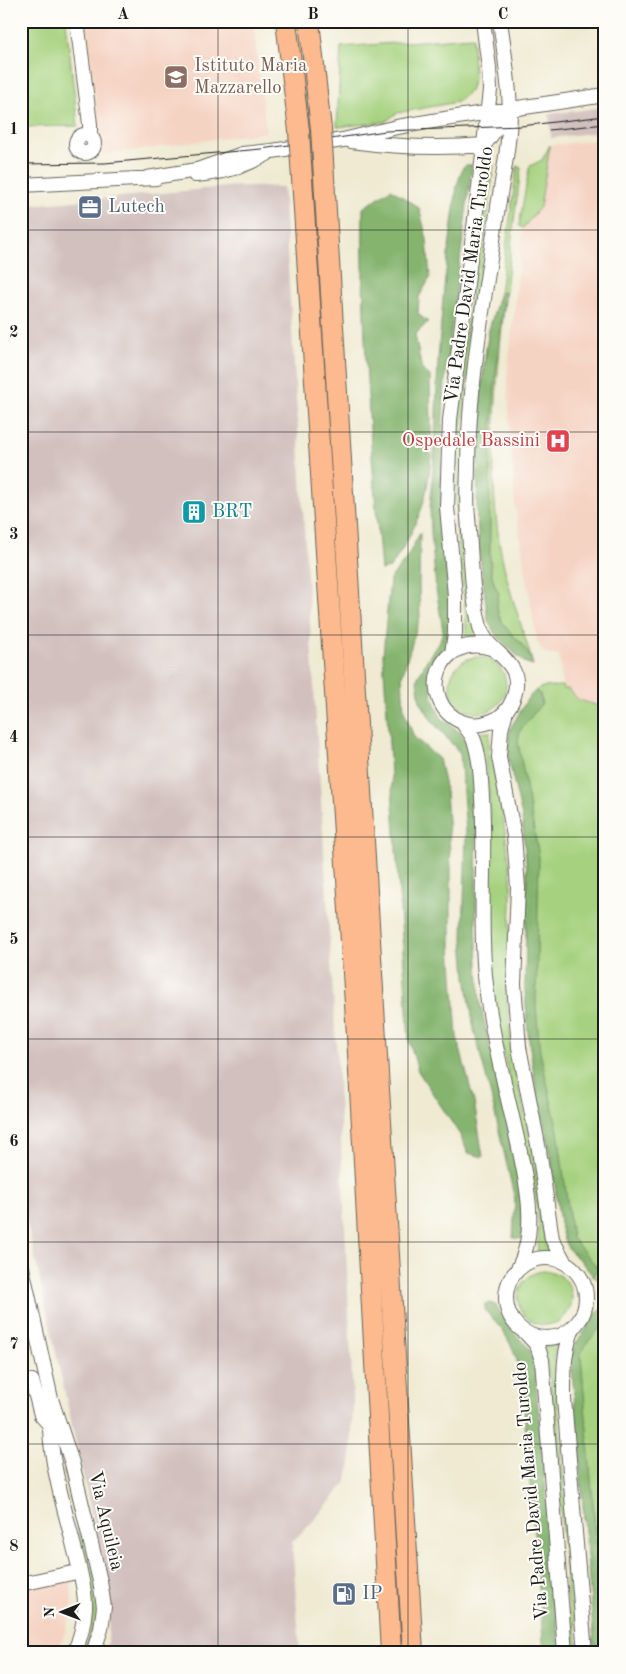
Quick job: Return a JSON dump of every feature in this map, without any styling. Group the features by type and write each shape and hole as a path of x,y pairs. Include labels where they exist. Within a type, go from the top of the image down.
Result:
{"highway":[{"path":"286,21 302,163 356,1025 391,1653"},
{"path":"309,21 324,161 413,1653"}],"street":[{"path":"77,21 90,136"},
{"name":"Via Padre David Maria Turoldo","path":"452,653 455,633 455,596 447,506 450,420 490,90 483,21"},
{"name":"Via Padre David Maria Turoldo","path":"494,649 480,630 468,511 469,422 482,309 504,164 510,110 505,52 500,21"},
{"path":"21,185 147,178 197,170 242,154 272,152 344,140 397,127 605,96"},
{"path":"344,140 377,145 403,146 458,147 484,145 510,110"},
{"path":"462,722 472,738 481,782 484,822 482,925 485,977 493,1028 528,1196 527,1238 521,1263 507,1291 507,1306 513,1321 525,1332 539,1337 554,1337 568,1331 581,1316 584,1308 585,1290 577,1274 565,1263 552,1240 539,1150 519,1047 514,984 518,888 514,836 499,758 501,730 506,711 514,697 515,676 504,656 494,649 472,645 462,647 452,653 438,672 436,684 443,707 462,722 474,725 497,719 506,711"},
{"path":"516,1272 521,1267 535,1260 550,1258 565,1263"},
{"name":"Via Aquileia","path":"21,1263 51,1399 72,1463 103,1598 104,1607 101,1629 93,1653"},
{"name":"Via Padre David Maria Turoldo","path":"574,1326 564,1357 564,1399 585,1653"},
{"name":"Via Padre David Maria Turoldo","path":"525,1332 537,1345 542,1360 565,1653"},
{"path":"21,1383 32,1381 41,1415 49,1424"},
{"name":"Via Aquileia","path":"51,1399 49,1424 56,1467 85,1606 78,1645 74,1653"},
{"path":"21,1584 72,1573"}],"shaded area":[{"name":"Istituto Maria Mazzarello","path":"86,21 253,21 266,132 102,155"},
{"path":"605,107 605,131 551,138 549,114"},
{"name":"Ospedale Bassini","path":"605,136 605,744 579,700 568,689 563,690 559,655 549,655 542,651 537,641 515,505 507,377 523,228 540,207 550,145 593,141 593,137"},
{"path":"237,186 283,187 338,1076 353,1401 351,1463 345,1484 292,1542 300,1653 103,1653 108,1642 110,1596 21,1195 21,206"},
{"path":"71,1579 72,1606 66,1630 57,1653 21,1653 21,1589"}],"green space":[{"path":"21,21 66,21 78,126 21,127"},
{"path":"473,37 474,78 470,91 457,102 397,113 385,122 337,127 341,47"},
{"path":"550,145 540,207 523,228 519,226 529,169 530,166 542,160"},
{"path":"472,165 445,379 442,434 441,496 443,543 452,621 447,648 437,661 431,692 442,719 456,729 464,738 469,749 473,770 477,801 476,924 480,1003 516,1162 522,1201 523,1239 513,1238 515,1200 474,1030 466,977 463,938 466,832 460,753 432,721 420,701 417,679 440,641 443,630 436,589 430,509 444,287 457,185 463,167"},
{"path":"489,165 494,166 468,368 463,428 479,639 465,640 465,609 457,525 457,432 463,355"},
{"path":"517,166 521,168 501,337 495,418 494,472 497,526 501,552 533,665 524,662 502,641 494,632 488,620 477,516 479,411 486,348 489,330 500,293"},
{"path":"391,189 419,208 427,239 430,278 419,297 418,314 428,322 415,335 422,370 430,376 431,446 425,499 417,520 402,550 390,568 381,570 365,344 363,208"},
{"path":"505,292 495,379 491,438 490,561 495,587 499,593 497,605 499,616 503,624 523,646 533,665 524,662 502,641 494,632 488,620 477,516 479,411 489,330 500,293"},
{"path":"420,533 420,617 402,676 404,711 414,737 439,759 446,792 451,867 451,946 457,1037 474,1102 483,1157 468,1153 460,1135 418,1071 409,1040 383,655 390,579 406,559"},
{"path":"478,657 489,659 498,665 504,674 506,685 504,696 498,705 489,711 478,713 467,711 458,705 452,696 450,685 452,674 458,665 467,659"},
{"path":"562,686 563,689 568,689 579,700 596,705 605,744 605,1653 595,1653 572,1368 576,1343 596,1313 603,1308 602,1280 593,1276 569,1250 561,1229 551,1157 535,1083 528,1032 525,989 527,871 522,816 507,752 510,729 528,698 542,687"},
{"path":"535,691 540,694 542,703 520,731 518,742 539,857 536,1006 540,1052 558,1131 572,1238 598,1268 593,1276 569,1250 561,1229 551,1157 535,1083 528,1032 525,989 527,871 522,816 507,752 510,729 528,698"},
{"path":"490,732 489,750 503,817 511,876 507,1002 514,1066 533,1150 544,1236 549,1253 537,1253 538,1213 534,1187 503,1050 491,975 489,950 489,791 483,749 475,733"},
{"path":"540,1271 550,1271 560,1275 568,1283 572,1298 568,1313 560,1321 550,1325 540,1325 530,1321 522,1313 518,1303 518,1293 522,1283 530,1275"},
{"path":"491,1303 497,1306 510,1329 529,1348 534,1363 560,1653 544,1653 521,1373 508,1339 498,1324 485,1311 485,1304"},
{"path":"605,1308 605,1323 584,1346 581,1355 605,1653 595,1653 571,1356 576,1343 596,1313"},
{"path":"557,1343 554,1356 555,1372 578,1653 572,1653 550,1379 544,1346 551,1346"},
{"path":"69,1469 96,1581 98,1610 95,1631 88,1653 83,1653 90,1634 93,1611 91,1580 64,1471"}],"tram line":[{"path":"21,164 105,163 261,149 386,131 521,126 605,116"},
{"path":"549,130 605,124"}],"place":[{"name":"Istituto Maria Mazzarello","path":"176,77"},
{"name":"Lutech","path":"90,207"},
{"name":"Ospedale Bassini","path":"558,441"},
{"name":"BRT","path":"194,512"},
{"name":"IP","path":"344,1594"}]}
